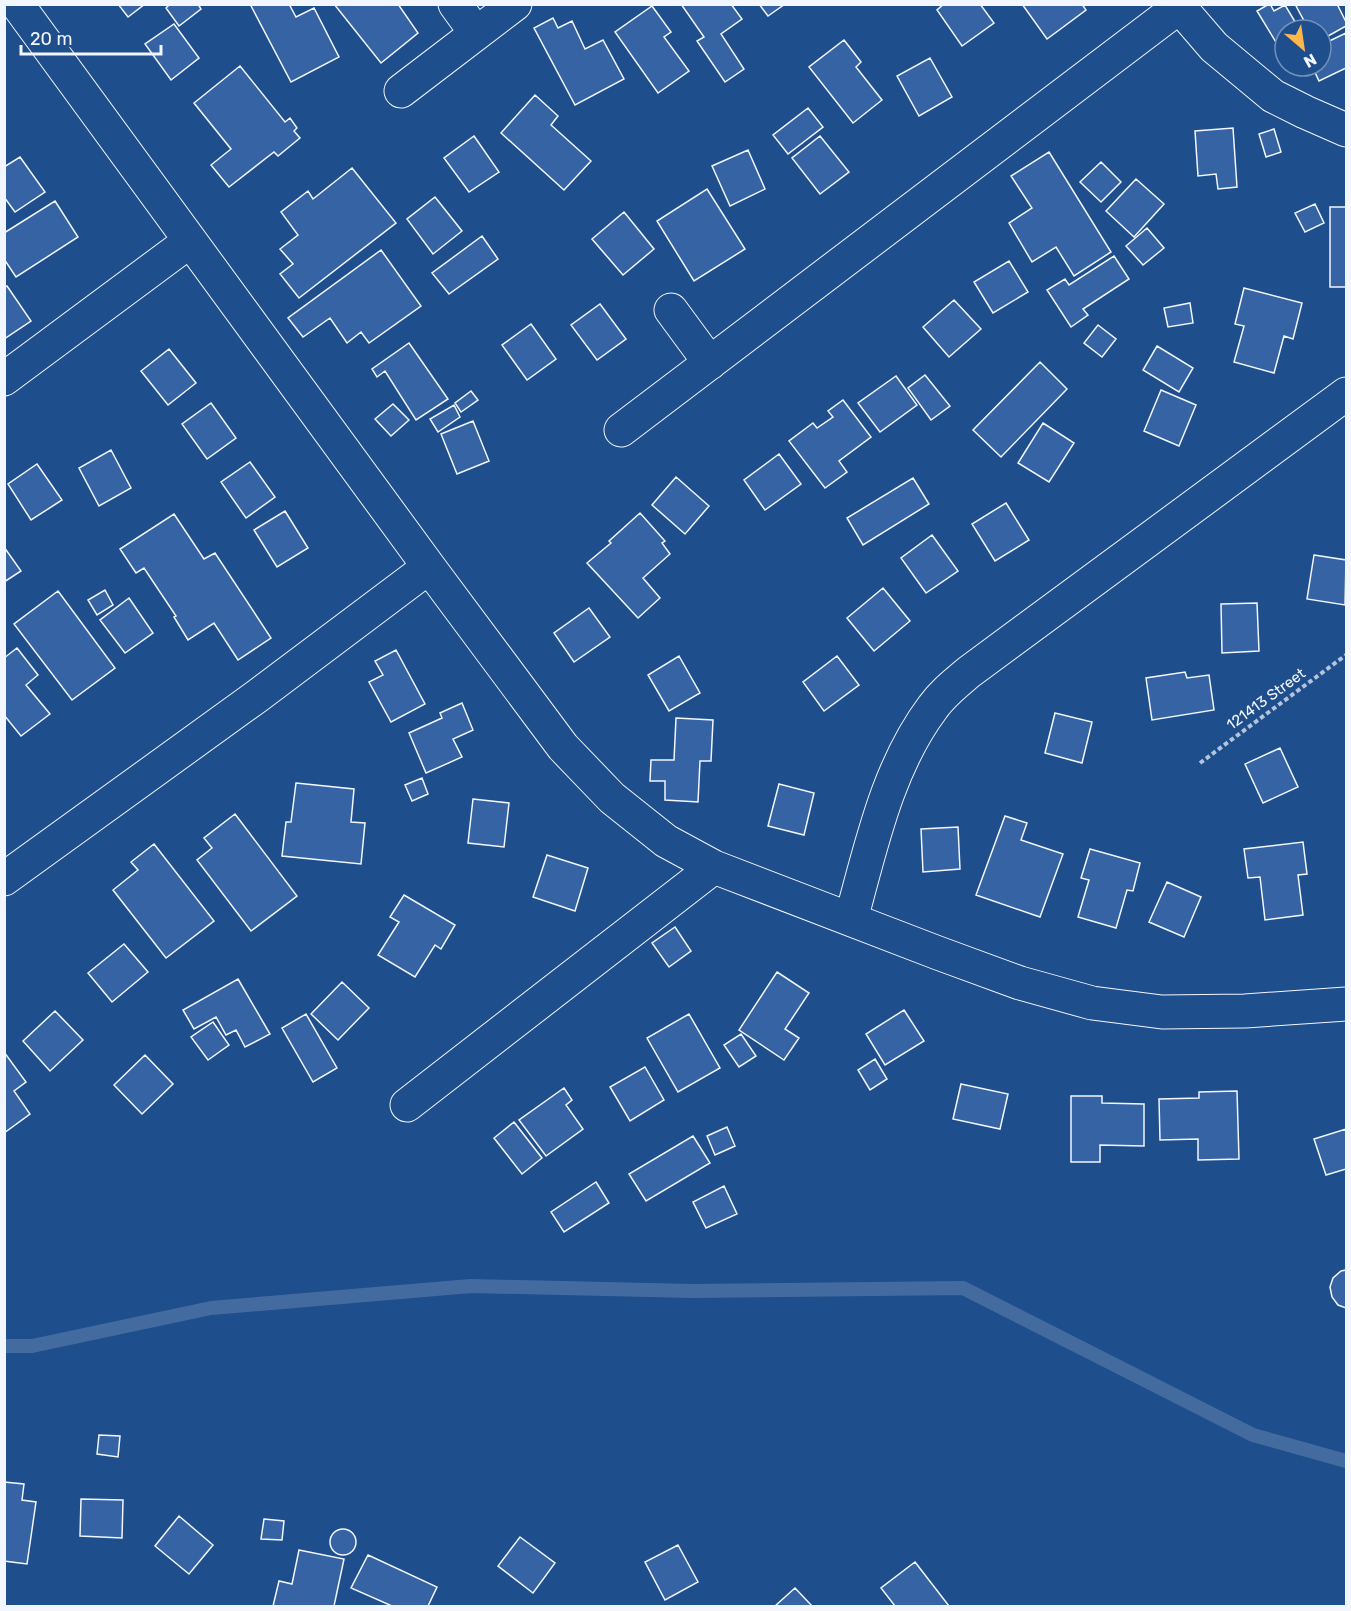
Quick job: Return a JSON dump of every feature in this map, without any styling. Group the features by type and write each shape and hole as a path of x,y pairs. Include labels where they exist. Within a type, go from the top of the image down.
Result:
{"street":[{"path":"17,4 562,747 612,798 666,841 714,867 1020,983 1092,1003 1162,1012 1245,1011 1347,1004"},
{"path":"454,4 476,33"},
{"path":"401,91 515,4"},
{"path":"621,430 1178,6 1214,47 1273,96 1347,130"},
{"path":"4,379 190,241"},
{"path":"671,310 710,363"},
{"path":"851,919 882,808 919,728 934,705 950,688 1347,394"},
{"path":"4,879 429,567"},
{"path":"407,1105 714,867"}],"path":[{"name":"121413 Street","path":"1200,763 1347,655"}],"building":[{"path":"118,4 145,4 128,17"},
{"path":"170,4 198,4 201,9 179,26 166,8"},
{"path":"250,4 289,4 296,17 314,8 339,57 291,82"},
{"path":"334,4 398,4 418,33 381,63"},
{"path":"681,4 731,4 742,19 721,34 744,69 725,82 697,41 704,37"},
{"path":"759,4 785,4 768,16"},
{"path":"944,4 980,4 994,23 962,46 937,10"},
{"path":"1022,4 1082,4 1086,10 1047,39"},
{"path":"1269,4 1274,11 1285,5 1293,18 1273,18 1273,37 1257,11"},
{"path":"1295,4 1337,4 1346,26 1333,33 1333,18 1303,18"},
{"path":"652,6 671,32 664,37 689,71 658,93 615,32"},
{"path":"553,18 558,28 572,21 585,49 603,40 624,79 575,105 534,28"},
{"path":"174,24 199,58 171,80 145,44"},
{"path":"1346,33 1346,68 1333,74 1333,39"},
{"path":"844,40 861,62 856,67 882,100 853,123 809,67"},
{"path":"930,58 952,97 919,116 897,76"},
{"path":"240,66 285,122 290,118 297,128 294,131 300,138 278,156 274,152 229,187 211,165 231,149 194,103"},
{"path":"535,95 558,116 551,125 591,161 564,190 501,133"},
{"path":"808,108 823,127 788,154 773,135"},
{"path":"1233,128 1237,187 1218,189 1216,174 1198,176 1195,131"},
{"path":"1274,129 1281,152 1266,157 1259,134"},
{"path":"474,136 499,172 469,192 444,158"},
{"path":"820,136 849,172 820,194 792,158"},
{"path":"748,150 765,189 730,206 712,166"},
{"path":"1049,152 1111,252 1074,276 1056,247 1032,262 1009,223 1032,208 1011,176"},
{"path":"20,157 45,192 15,212 4,197 4,167"},
{"path":"1101,162 1121,182 1101,202 1080,182"},
{"path":"352,168 396,223 299,298 280,274 293,264 280,249 298,235 281,212 308,191 313,199"},
{"path":"1136,179 1164,204 1134,237 1106,211"},
{"path":"707,189 745,249 694,281 657,221"},
{"path":"435,197 462,231 433,254 407,219"},
{"path":"55,201 78,237 16,277 4,259 4,233"},
{"path":"1315,204 1324,223 1305,232 1295,213"},
{"path":"1330,207 1346,207 1346,287 1330,287"},
{"path":"624,212 654,249 623,275 592,239"},
{"path":"1147,228 1164,248 1143,265 1126,246"},
{"path":"482,236 498,259 449,294 432,273"},
{"path":"381,250 421,306 369,343 361,332 347,343 330,318 303,337 288,318"},
{"path":"1114,256 1129,279 1083,309 1088,315 1071,327 1047,290 1065,279 1069,285"},
{"path":"1009,261 1028,292 993,313 974,282"},
{"path":"7,286 31,321 4,339 4,288"},
{"path":"1244,288 1302,303 1293,339 1284,336 1274,373 1234,362 1244,326 1235,324"},
{"path":"954,300 981,329 949,357 923,327"},
{"path":"1190,303 1193,323 1168,327 1164,308"},
{"path":"600,304 626,339 597,360 571,325"},
{"path":"531,324 556,359 527,380 502,345"},
{"path":"1098,325 1116,339 1102,357 1084,343"},
{"path":"409,343 448,399 416,420 385,371 377,377 372,369"},
{"path":"1157,346 1193,368 1179,392 1143,370"},
{"path":"169,349 196,383 168,405 141,371"},
{"path":"1040,362 1067,389 1001,457 973,430"},
{"path":"925,375 950,406 931,420 908,388"},
{"path":"896,376 917,405 880,432 858,403"},
{"path":"1161,390 1196,405 1179,446 1144,431"},
{"path":"471,391 478,400 461,412 455,403"},
{"path":"843,400 871,437 839,461 847,472 825,488 789,441 813,423 817,428 833,417 828,411"},
{"path":"211,403 236,438 207,459 182,424"},
{"path":"393,404 409,420 391,436 375,419"},
{"path":"454,405 460,417 438,432 430,419"},
{"path":"473,421 489,461 457,474 441,434"},
{"path":"1043,423 1074,443 1049,482 1018,463"},
{"path":"111,450 131,488 99,506 79,468"},
{"path":"779,454 801,484 765,510 744,480"},
{"path":"250,462 275,497 246,518 221,482"},
{"path":"37,464 62,500 31,520 8,484"},
{"path":"676,477 709,506 685,534 652,505"},
{"path":"913,478 929,504 863,545 847,518"},
{"path":"1006,503 1029,540 995,561 972,524"},
{"path":"285,511 308,548 277,567 254,530"},
{"path":"640,513 665,541 662,543 670,554 643,578 660,598 638,618 587,563 611,543 609,541"},
{"path":"174,514 204,559 215,553 271,638 238,660 214,623 188,640 174,617 176,616 144,568 136,573 120,549"},
{"path":"932,535 958,571 926,593 901,558"},
{"path":"4,547 21,571 4,582"},
{"path":"1314,555 1346,560 1345,605 1307,599"},
{"path":"883,588 910,621 874,651 847,618"},
{"path":"105,590 113,605 97,615 88,600"},
{"path":"58,591 115,668 72,700 14,624"},
{"path":"129,598 153,633 125,653 100,620"},
{"path":"1257,603 1259,651 1222,653 1221,604"},
{"path":"589,608 610,637 574,662 554,633"},
{"path":"17,648 38,675 26,685 50,714 21,736 4,715 4,658"},
{"path":"396,650 425,704 391,722 369,682 383,675 375,661"},
{"path":"679,656 700,693 669,711 648,675"},
{"path":"837,656 859,685 824,711 803,682"},
{"path":"1185,672 1187,678 1209,675 1214,710 1152,720 1146,678"},
{"path":"462,703 473,730 453,739 462,757 426,773 409,733 442,718 440,713"},
{"path":"1055,713 1092,722 1082,763 1045,753"},
{"path":"676,718 713,720 711,761 700,761 698,802 665,800 665,781 650,781 651,760 674,760"},
{"path":"1280,748 1298,787 1263,803 1245,764"},
{"path":"422,778 428,794 412,801 405,785"},
{"path":"296,783 354,789 351,822 365,823 361,864 282,856 286,822 291,822"},
{"path":"779,784 814,793 804,835 768,826"},
{"path":"473,799 509,803 504,847 468,843"},
{"path":"235,814 297,896 251,931 197,860 212,848 204,838"},
{"path":"1005,816 1027,823 1021,840 1063,854 1040,917 976,895"},
{"path":"958,827 960,869 923,872 921,829"},
{"path":"1303,842 1307,874 1298,875 1303,915 1265,920 1260,877 1248,878 1244,849"},
{"path":"154,844 214,921 166,958 113,890 138,870 131,862"},
{"path":"1090,849 1140,863 1133,891 1127,890 1116,928 1078,917 1089,880 1081,878"},
{"path":"547,855 588,868 575,911 533,897"},
{"path":"1167,882 1201,897 1184,937 1149,922"},
{"path":"404,895 455,925 441,949 435,945 415,977 378,955 399,922 390,917"},
{"path":"675,927 691,951 669,967 652,943"},
{"path":"124,944 148,972 112,1002 88,973"},
{"path":"777,972 809,993 785,1029 799,1038 784,1060 739,1030"},
{"path":"238,979 270,1034 245,1047 236,1030 226,1035 216,1017 194,1029 183,1010"},
{"path":"342,982 369,1008 338,1040 311,1014"},
{"path":"904,1010 924,1041 885,1065 866,1034"},
{"path":"55,1011 83,1040 50,1071 23,1041"},
{"path":"306,1014 337,1068 313,1082 282,1028"},
{"path":"689,1014 720,1068 678,1092 647,1038"},
{"path":"213,1022 229,1045 208,1060 191,1037"},
{"path":"741,1034 756,1056 739,1067 724,1045"},
{"path":"4,1052 26,1082 14,1091 30,1114 4,1133"},
{"path":"145,1055 173,1084 142,1114 114,1085"},
{"path":"875,1059 887,1079 870,1090 858,1070"},
{"path":"645,1067 664,1100 630,1121 610,1087"},
{"path":"961,1084 1008,1094 1000,1129 953,1119"},
{"path":"564,1088 572,1100 566,1105 583,1129 546,1156 519,1120"},
{"path":"1237,1091 1239,1159 1198,1160 1198,1139 1160,1140 1159,1099 1199,1098 1199,1092"},
{"path":"1071,1096 1102,1096 1102,1103 1144,1104 1144,1146 1100,1145 1100,1162 1071,1162"},
{"path":"514,1122 542,1158 522,1174 494,1138"},
{"path":"727,1127 735,1146 715,1155 707,1136"},
{"path":"1346,1129 1346,1169 1326,1175 1314,1139"},
{"path":"693,1136 710,1163 646,1201 629,1174"},
{"path":"596,1182 609,1203 564,1232 551,1212"},
{"path":"724,1186 737,1214 706,1228 693,1202"},
{"path":"1346,1270 1346,1308 1338,1305 1332,1297 1330,1287 1333,1278"},
{"path":"99,1435 120,1436 118,1457 97,1454"},
{"path":"4,1482 24,1484 22,1500 36,1502 27,1564 4,1561"},
{"path":"81,1499 123,1500 122,1538 80,1536"},
{"path":"179,1516 213,1545 189,1574 155,1546"},
{"path":"264,1519 284,1521 282,1540 261,1539"},
{"path":"343,1529 352,1533 356,1542 352,1551 343,1555 334,1551 330,1542 334,1533"},
{"path":"520,1537 555,1563 533,1593 498,1566"},
{"path":"678,1545 698,1582 665,1600 645,1562"},
{"path":"299,1550 344,1559 334,1606 273,1606 279,1581 292,1584"},
{"path":"368,1555 437,1587 428,1606 392,1606 351,1588"},
{"path":"915,1562 949,1606 895,1606 881,1588"},
{"path":"795,1588 812,1606 775,1606"}],"waterway":[{"path":"4,1346 32,1346 211,1308 471,1286 692,1291 963,1288 1253,1435 1346,1461"}]}
